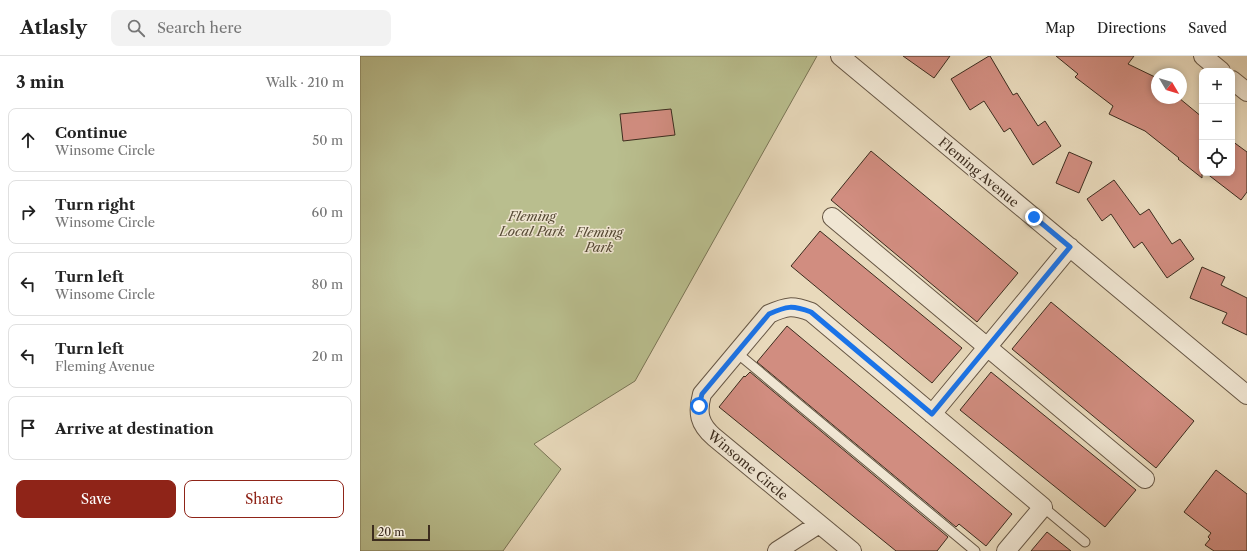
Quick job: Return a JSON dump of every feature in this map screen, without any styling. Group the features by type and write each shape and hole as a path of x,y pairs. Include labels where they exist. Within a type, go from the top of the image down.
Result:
{"street":[{"name":"Fleming Avenue","path":"840,56 1247,395"},
{"path":"1203,56 1217,68"},
{"path":"1235,82 1247,92"},
{"path":"832,217 1145,479"},
{"path":"932,414 1070,247"},
{"name":"Winsome Circle","path":"852,551 708,432 700,421 699,406 702,394 769,314 783,308 797,307 811,312 1043,507"},
{"path":"1006,551 1043,507"},
{"path":"777,551 819,524"}],"lane":[{"path":"737,353 974,551"},
{"path":"1043,507 1085,542"}],"green space":[{"name":"Fleming Local Park","path":"360,56 817,56 635,381 534,444 561,469 503,551 360,551"}],"building":[{"path":"903,56 950,56 934,78"},
{"path":"989,56 1013,95 1017,93 1038,126 1045,121 1061,146 1033,165 1010,128 1004,132 984,101 970,110 951,79"},
{"path":"1056,56 1134,56 1128,64 1151,75 1151,104 1186,104 1199,115 1199,176 1145,131 1109,114 1113,106 1075,77 1078,74"},
{"path":"671,109 675,135 623,141 620,114"},
{"path":"1235,143 1247,152 1247,192 1241,200 1210,176 1235,176"},
{"path":"871,151 1018,273 977,322 831,200"},
{"path":"1069,152 1092,162 1079,193 1056,183"},
{"path":"1114,180 1140,215 1149,209 1172,244 1180,239 1194,259 1167,278 1142,242 1134,248 1111,214 1102,221 1087,199"},
{"path":"820,231 962,348 932,383 791,266"},
{"path":"1202,267 1225,277 1221,285 1247,298 1247,335 1222,323 1227,313 1190,298"},
{"path":"1051,302 1194,421 1156,468 1012,349"},
{"path":"787,326 1012,514 986,546 959,524 956,527 757,362"},
{"path":"750,372 948,537 937,551 896,551 719,407 744,376 745,377"},
{"path":"991,372 1136,490 1105,527 960,410"},
{"path":"1216,470 1247,494 1247,551 1214,551 1205,545 1210,539 1208,537 1211,533 1184,512"},
{"path":"1047,532 1071,551 1031,551"}],"route":[{"path":"699,406 702,394 769,314 783,308 797,307 811,312 932,414 1070,247 1034,217"}],"park label":[{"name":"Fleming Park","path":"599,240"}]}
